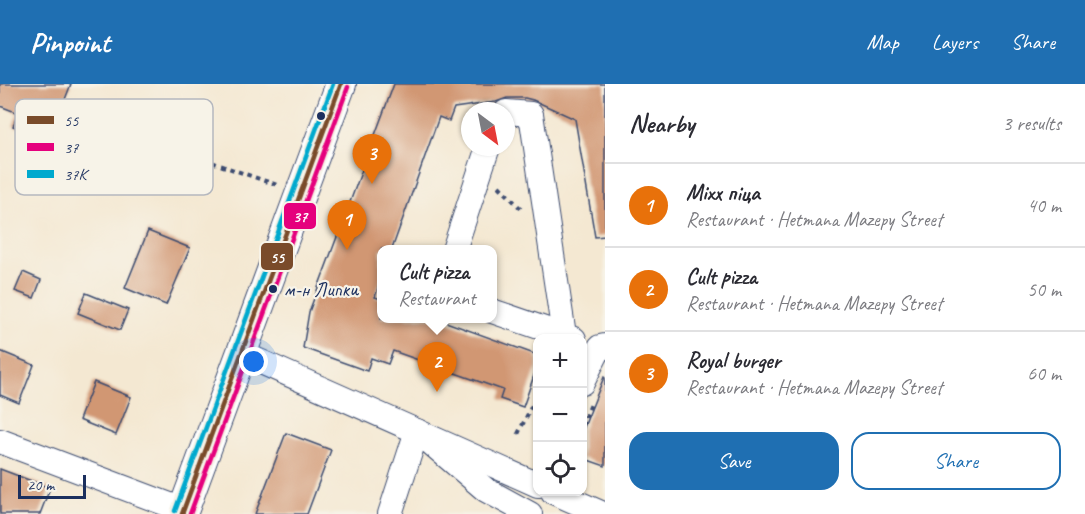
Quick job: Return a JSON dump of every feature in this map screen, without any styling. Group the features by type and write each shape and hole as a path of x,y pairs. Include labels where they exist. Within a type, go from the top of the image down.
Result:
{"main road":[{"path":"182,512 340,84"}],"street":[{"path":"515,113 531,114 583,334"},
{"path":"455,245 485,156"},
{"path":"497,312 562,334"},
{"path":"242,353 533,480"},
{"path":"390,514 417,431"},
{"path":"417,431 486,490 530,514"},
{"path":"0,441 182,512"},
{"path":"566,496 603,514"}],"path":[{"path":"213,163 300,193"},
{"path":"518,434 533,402"}],"building":[{"path":"0,84 71,84 65,99 15,99 15,112 0,106"},
{"path":"394,84 605,84 605,236 595,237 575,119 533,100 507,98 496,102 461,102 461,107 454,108 449,121 439,117 393,245 377,245 375,297 377,298 377,323 449,323 533,354 533,378 523,407 500,399 503,390 393,351 388,364 371,358 367,371 303,348 309,312"},
{"path":"148,231 190,248 166,305 125,288"},
{"path":"23,272 41,280 34,298 15,291"},
{"path":"86,293 128,310 120,330 78,313"},
{"path":"0,351 34,365 19,403 0,395"},
{"path":"604,377 605,466 587,460 587,420"},
{"path":"94,382 131,397 116,435 79,420"},
{"path":"286,433 331,450 307,514 255,514"},
{"path":"0,469 50,488 40,514 0,514"}],"transit line":[{"name":"37К","path":"175,511 333,84"},
{"name":"55","path":"182,514 341,84"},
{"name":"37","path":"190,514 348,87"}],"place":[{"name":"Royal burger","path":"372,184"},
{"name":"Mixx піца","path":"347,250"},
{"name":"м-н Липки","path":"273,289"},
{"name":"Cult pizza","path":"437,392"}]}
